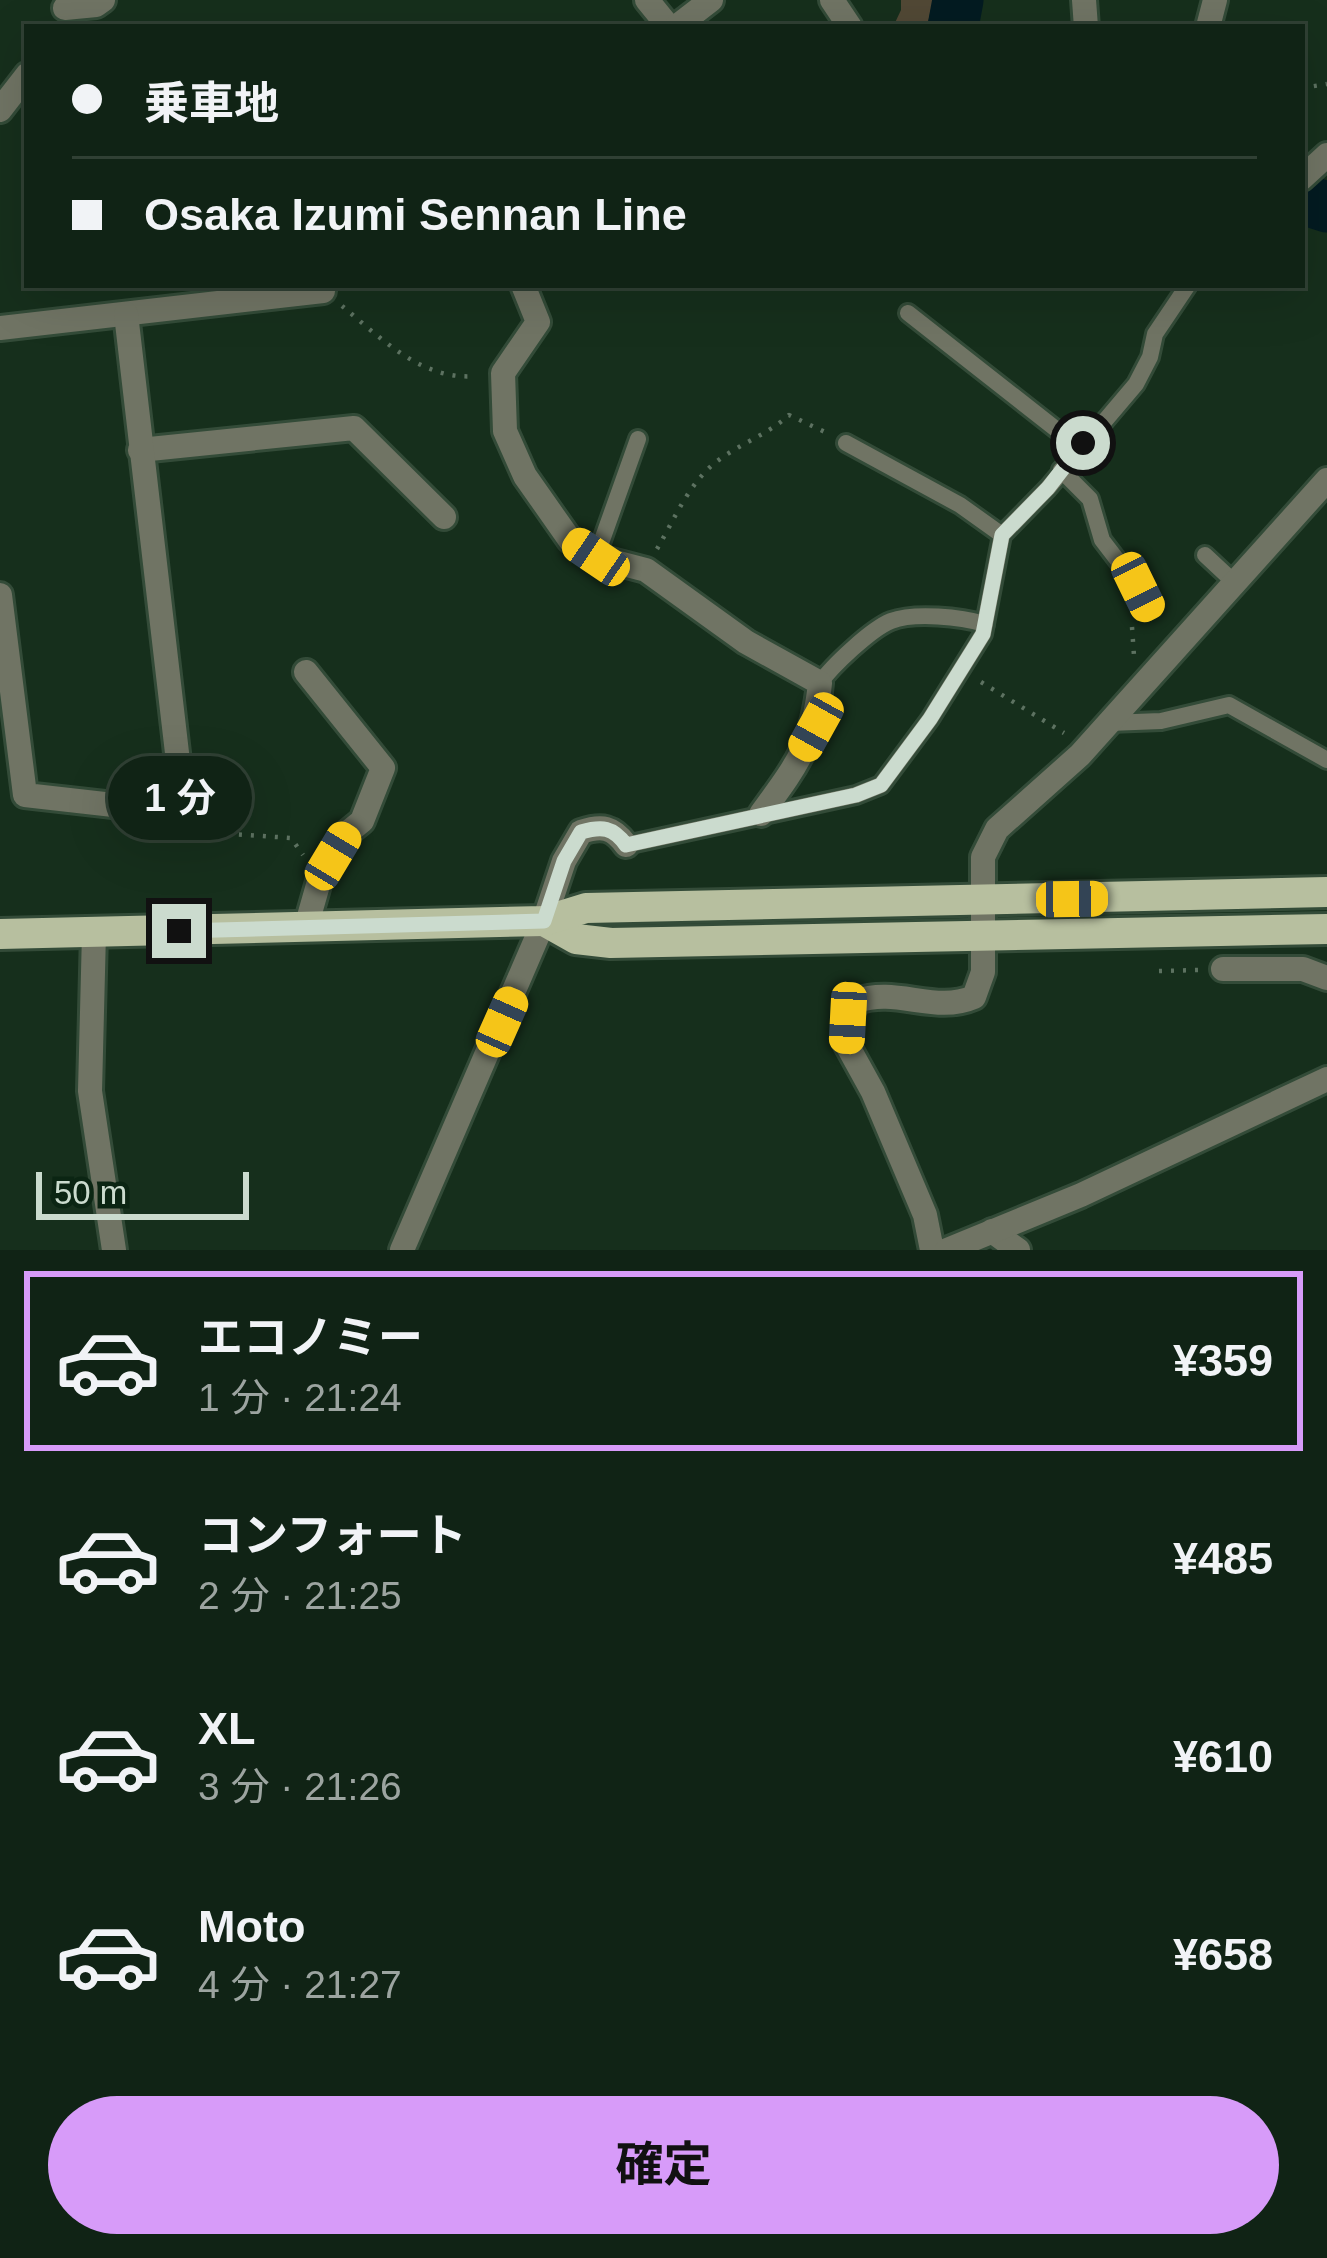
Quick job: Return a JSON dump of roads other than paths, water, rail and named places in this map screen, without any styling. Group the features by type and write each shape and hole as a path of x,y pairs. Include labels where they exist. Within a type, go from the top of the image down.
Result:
{"main road":[{"path":"0,934 544,921 586,908 1327,892"},
{"path":"544,921 576,939 611,943 1327,929"}],"street":[{"path":"63,12 103,0"},
{"path":"646,0 670,24"},
{"path":"677,24 711,0"},
{"path":"0,110 24,79"},
{"path":"1305,175 1327,154"},
{"path":"524,288 538,322 502,373 505,431 524,476 570,540 596,557 646,570 746,642 820,683 816,727 789,776 760,814"},
{"path":"0,328 323,291"},
{"path":"0,595 6,701 25,795 184,813 126,314"},
{"path":"140,450 354,428 444,517"},
{"path":"932,1250 925,1215 846,1043 848,1018 857,1001 878,994 952,1006 974,997 983,972 983,857 997,830 1080,755 1327,480"},
{"path":"306,672 383,768 362,821 346,834 320,878 306,927"},
{"path":"401,1250 544,921 564,861 581,832 600,826 617,832 626,845"},
{"path":"94,933 90,1091 114,1250"},
{"path":"1222,969 1303,969 1327,978"},
{"path":"947,1250 1081,1195 1327,1079"},
{"path":"992,1231 1018,1250"}],"lane":[{"path":"626,845 856,795 881,785 983,634 1002,535 1136,384 1155,334 1186,288"},
{"path":"908,314 1080,448"},
{"path":"596,557 638,439"},
{"path":"846,443 960,505 1002,535"},
{"path":"1061,470 1090,500 1102,540 1138,587 1148,610"},
{"path":"1205,555 1235,583"},
{"path":"820,683 831,667 891,621 956,616 985,624"},
{"path":"1109,722 1161,721 1228,705 1327,760"}],"waterway":[{"path":"954,24 958,0"},
{"path":"1305,200 1327,207"}]}
